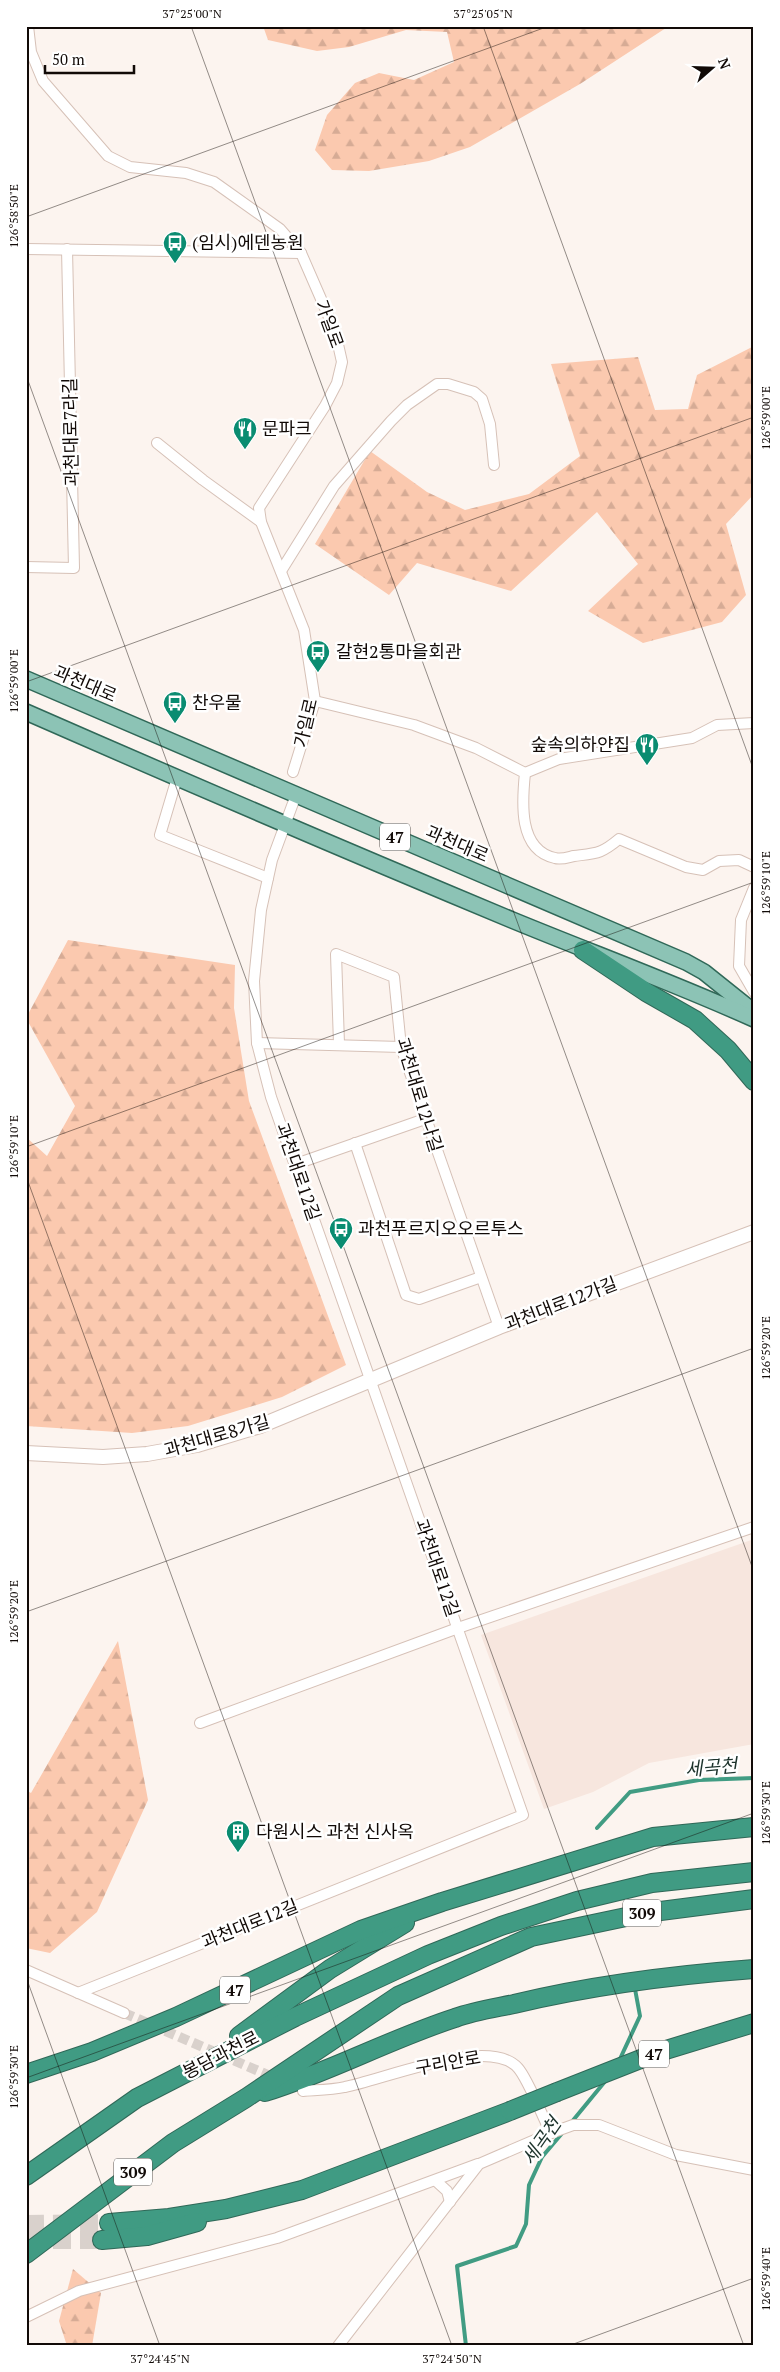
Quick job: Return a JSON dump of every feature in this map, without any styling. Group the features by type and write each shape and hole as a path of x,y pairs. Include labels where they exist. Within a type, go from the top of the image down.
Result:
{"highway":[{"path":"583,950 646,992 695,1020 728,1050 754,1081"},
{"name":"47","path":"26,2074 92,2052 176,2018 361,1930 442,1902 652,1837 754,1827"},
{"name":"봉담과천로","path":"26,2176 137,2098 202,2064 428,1955 501,1926 577,1900 652,1883 754,1872"},
{"name":"309","path":"26,2254 173,2142 246,2098 398,1996 531,1937 645,1912 754,1899"},
{"path":"202,2064 330,1969 442,1902"},
{"path":"246,2098 302,2081 379,2046 457,2017 550,1995 660,1977 754,1969"},
{"name":"47","path":"109,2223 170,2218 226,2209 302,2190 656,2053 754,2023"},
{"path":"102,2240 147,2236 180,2228 255,2202"}],"main road":[{"name":"과천대로","path":"26,679 686,962 704,972 754,1012"},
{"path":"26,712 284,825 583,950 668,981 754,1020"},
{"path":"668,981 680,980 685,976 687,970 686,962"}],"street":[{"name":"가일로","path":"28,26 31,52 43,80 108,156 130,167 186,173 214,182 280,228 301,253 335,331 342,362 337,382 326,406 305,440 259,508 261,522 304,630 315,700 293,772"},
{"path":"26,249 301,253"},
{"name":"과천대로7라길","path":"26,567 74,568 67,249"},
{"path":"281,571 334,486 407,405 437,384 448,384 474,392 482,399 490,424 494,465"},
{"path":"157,443 203,480 261,522"},
{"path":"315,700 414,725 476,748 525,774"},
{"path":"525,774 559,759 692,738 716,725 754,723"},
{"path":"525,774 521,805 525,826 538,850 556,859 603,853 619,839 686,867 702,870 719,861 739,860 754,867"},
{"path":"177,778 160,835 268,878"},
{"name":"과천대로12길","path":"78,1993 523,1815 272,1097 257,1044 254,981 261,910 272,860 296,795"},
{"path":"754,888 741,920 739,966 754,992"},
{"name":"과천대로12나길","path":"339,1044 336,954 394,977 401,1047 424,1119 499,1327"},
{"path":"257,1044 339,1044 401,1047"},
{"path":"296,1164 424,1119"},
{"path":"355,1144 406,1295 419,1299 481,1277"},
{"name":"과천대로12가길","path":"370,1379 499,1327 754,1232"},
{"name":"과천대로8가길","path":"26,1453 48,1456 112,1456 147,1454 197,1445 260,1426 370,1379"},
{"path":"200,1723 458,1628 754,1527"},
{"path":"26,1970 124,2013"},
{"name":"구리안로","path":"303,2091 345,2088 444,2061 484,2055 502,2057 518,2068 551,2133"},
{"path":"26,2317 79,2291 278,2238 436,2181 573,2125 599,2125 676,2155 754,2170"},
{"path":"338,2346 478,2164"},
{"path":"436,2181 447,2191 450,2202"}],"shaded area":[{"path":"754,1539 754,1744 649,1763 593,1792 544,1809 481,1635"}],"green space":[{"path":"263,26 669,26 580,84 470,147 429,161 369,171 332,170 315,150 327,115 355,83 379,73 414,80 454,62 447,32 406,30 349,47 317,51 268,40"},
{"path":"754,346 754,494 726,524 746,595 722,622 643,643 588,611 638,564 597,512 511,591 417,563 389,595 315,544 370,451 427,492 465,510 529,494 580,456 551,364 638,357 655,410 688,409 697,375"},
{"path":"68,940 235,965 234,1008 249,1101 346,1365 282,1397 188,1426 132,1433 26,1426 26,1137 47,1156 75,1106 26,1018"},
{"path":"118,1641 148,1800 97,1912 50,1953 26,1948 26,1790 31,1793"},
{"path":"73,2269 101,2293 92,2346 67,2346 59,2321"}],"waterway":[{"name":"세곡천","path":"597,1828 630,1792 699,1780 754,1778"},
{"name":"세곡천","path":"619,2061 640,2016 635,1989"},
{"name":"세곡천","path":"570,2124 607,2079"},
{"name":"세곡천","path":"466,2346 457,2266 516,2246 526,2224 529,2185 542,2157 564,2131"}],"tunnel":[{"path":"124,2013 277,2079"},
{"path":"26,2224 109,2223"},
{"path":"26,2240 102,2240"}],"place":[{"name":"(임시)에덴농원","path":"175,264"},
{"name":"문파크","path":"245,450"},
{"name":"갈현2통마을회관","path":"318,673"},
{"name":"찬우물","path":"175,724"},
{"name":"숲속의하얀집","path":"647,766"},
{"name":"과천푸르지오오르투스","path":"341,1250"},
{"name":"다원시스 과천 신사옥","path":"238,1853"}]}
